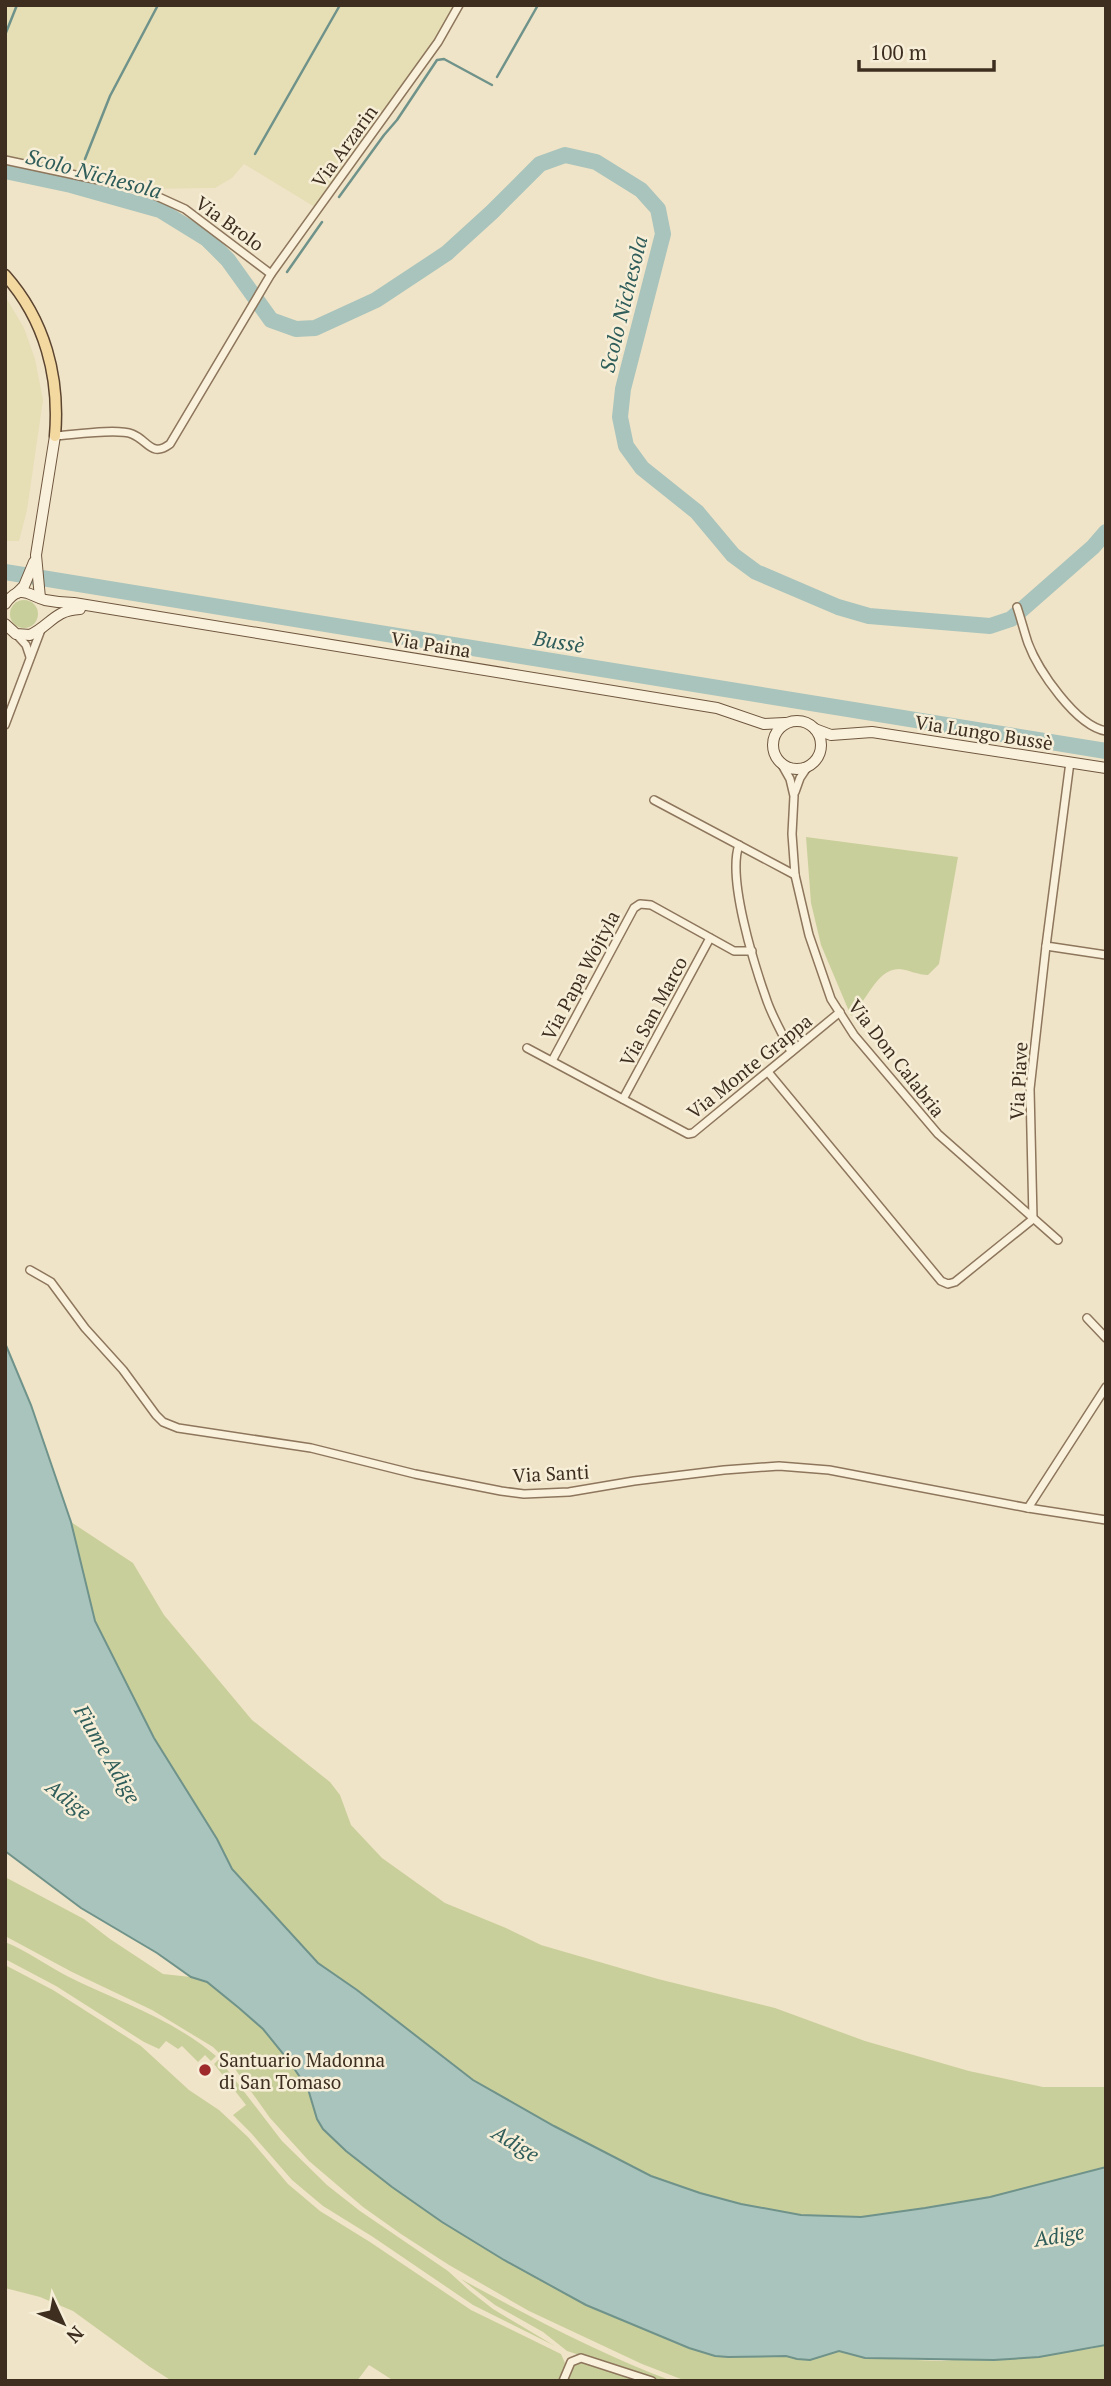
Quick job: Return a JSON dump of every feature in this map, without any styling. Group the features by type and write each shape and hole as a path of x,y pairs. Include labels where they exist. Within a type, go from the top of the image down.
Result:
{"main road":[{"path":"5,275 29,308 46,346 55,379 55,436 36,555 40,596 46,611 42,626"},
{"path":"5,604 16,591 36,555"},
{"path":"16,591 116,611"},
{"path":"5,624 16,634 30,635 58,614 70,610 116,611"},
{"name":"Via Paina","path":"116,611 717,708 770,725 785,723"},
{"name":"Via Paina","path":"739,716 761,730 773,743"},
{"path":"801,721 815,729 821,739 816,760 808,766 794,769 781,763 773,750 779,728 785,723 801,721"},
{"name":"Via Lungo Bussè","path":"815,729 827,734 872,732 1106,768"},
{"name":"Via Lungo Bussè","path":"820,752 831,742 857,733"}],"street":[{"name":"Via Arzarin","path":"55,436 132,433 150,447 163,449 179,431 271,274 438,42 459,5"},
{"name":"Via Brolo","path":"5,160 141,190 163,199 186,209 271,274"},
{"path":"1017,607 1029,646 1046,676 1076,714 1106,731"},
{"path":"5,725 42,626"},
{"path":"16,634 26,645 30,658"},
{"name":"Via Piave","path":"1033,1219 1030,1089 1070,762"},
{"name":"Via Don Calabria","path":"781,763 790,779 794,796"},
{"name":"Via Don Calabria","path":"808,766 800,778 794,796 792,834 795,875 809,934 831,999 854,1035 937,1134 1058,1240"},
{"path":"654,800 795,875"},
{"path":"739,845 736,857 743,919 766,1000 792,1052"},
{"name":"Via Papa Wojtyla","path":"552,1061 635,908 640,904 651,905 734,951 752,951"},
{"name":"Via San Marco","path":"623,1099 710,938"},
{"path":"1046,946 1106,955"},
{"name":"Via Monte Grappa","path":"527,1048 688,1134 693,1133 840,1012"},
{"path":"768,1072 941,1281 948,1284 956,1282 1033,1219"},
{"name":"Via Santi","path":"30,1270 51,1282 156,1415 163,1422 178,1428 311,1448 501,1492 569,1492 672,1476 779,1466 829,1470 1027,1508 1106,1520"},
{"path":"1087,1318 1106,1338"},
{"path":"1027,1508 1106,1387"},
{"path":"563,2381 571,2362 581,2358 653,2381"}],"shaded area":[{"path":"5,5 459,5 435,46 318,209 244,164 232,178 215,188 141,189 5,160"},
{"path":"5,296 24,328 35,359 43,400 27,510 19,541 5,541"}],"green space":[{"path":"24,600 34,604 38,614 34,624 24,628 14,624 10,614 14,604"},
{"path":"806,837 958,857 939,964 928,975 891,970 878,980 851,1016 821,945 811,903"},
{"path":"71,1522 133,1563 164,1615 252,1720 330,1782 340,1795 351,1825 382,1858 445,1903 541,1945 658,1979 775,2008 865,2041 969,2071 1043,2087 1106,2087 1106,2167 990,2197 925,2208 861,2217 801,2215 741,2204 651,2176 473,2080 318,1963 232,1869 217,1839 154,1738 95,1621"},
{"path":"5,1877 84,1919 163,1974 207,1982 263,2029 308,2089 317,2119 323,2129 346,2151 442,2222 586,2305 689,2348 728,2357 786,2356 810,2360 839,2351 865,2358 941,2361 1090,2349 1106,2345 1106,2381 686,2381 642,2364 529,2311 401,2234 363,2207 309,2161 270,2118 235,2069 213,2047 152,2010 5,1936"},
{"path":"5,1942 67,1976 182,2031 216,2056 211,2061 205,2055 198,2062 182,2046 178,2049 166,2041 159,2049 144,2042 56,1986 5,1959"},
{"path":"5,1965 53,1990 141,2046 189,2090 219,2110 248,2137 288,2184 320,2211 471,2310 561,2354 565,2363 561,2381 394,2381 369,2365 357,2381 172,2381 73,2311 40,2297 5,2288"},
{"path":"219,2059 282,2141 327,2185 448,2271 493,2309 555,2346 473,2305 323,2206 292,2180 233,2115 246,2105 214,2064"},
{"path":"461,2279 565,2334 672,2381 657,2380 567,2351 543,2332 495,2305"},
{"path":"582,2360 646,2381 565,2381 573,2365"}],"water":[{"path":"5,1343 31,1405 71,1522 95,1621 154,1738 217,1839 232,1869 318,1963 473,2080 651,2176 741,2204 801,2215 861,2217 990,2197 1106,2167 1106,2345 1039,2357 994,2360 865,2358 839,2351 810,2360 786,2356 715,2356 689,2348 586,2305 504,2260 392,2187 323,2129 317,2119 308,2089 289,2061 263,2029 239,2008 207,1982 191,1977 157,1953 81,1908 5,1851"}],"waterway":[{"path":"5,35 17,5"},
{"path":"85,159 110,96 158,5"},
{"path":"255,154 340,5"},
{"path":"497,77 538,5"},
{"path":"339,197 397,120 437,60 444,59 492,85"},
{"name":"Scolo Nichesola","path":"5,171 71,185 160,210 207,239 228,260 271,320 296,329 315,328 376,300 447,253 540,164 565,155 596,162 641,190 658,209 663,234 623,389 620,417 626,446 642,468 697,512 733,555 756,572 838,607 869,616 990,626 1011,619 1093,547 1106,532"},
{"path":"287,272 322,222"},
{"name":"Bussè","path":"5,572 1106,751"}],"place":[{"name":"Santuario Madonna di San Tomaso","path":"205,2070"}],"water label":[{"name":"Fiume Adige","path":"108,1754"},
{"name":"Adige","path":"69,1799"},
{"name":"Adige","path":"516,2143"},
{"name":"Adige","path":"1059,2235"}]}
